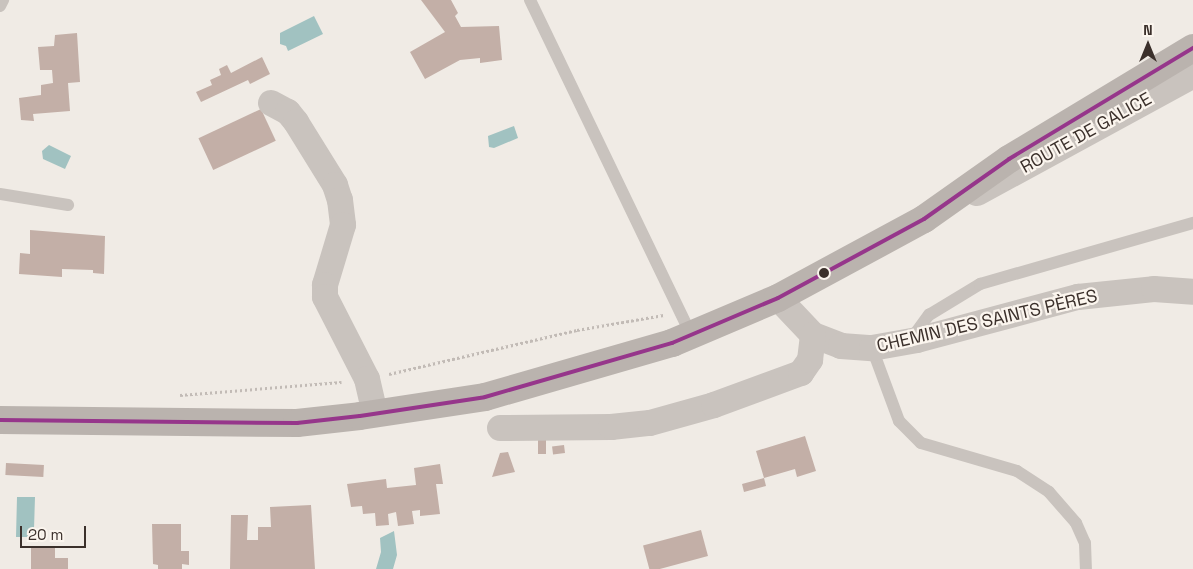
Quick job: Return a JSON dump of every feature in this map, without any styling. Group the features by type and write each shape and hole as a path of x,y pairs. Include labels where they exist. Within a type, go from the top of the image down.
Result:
{"main road":[{"name":"ROUTE DE GALICE","path":"0,420 297,423 375,414 484,397 686,325 778,298 924,218 1009,159 1193,48"}],"street":[{"name":"ROUTE DE GALICE","path":"924,218 1022,169 1193,74"},
{"path":"271,103 288,112 296,122 337,193 344,226 325,285 325,297 366,379 375,414"},
{"name":"CHEMIN DES SAINTS PÈRES","path":"778,298 813,335 840,346 872,348 909,342 1078,297 1154,289 1193,292"},
{"path":"500,428 611,427 650,423 714,405 801,373 810,360 813,335"}],"lane":[{"path":"0,6 3,0"},
{"path":"530,0 686,325"},
{"path":"0,194 68,205"},
{"path":"909,342 929,314 980,284 1193,223"},
{"path":"872,348 899,421 921,443 1018,471 1049,492 1076,523 1085,544 1086,569"}],"path":[{"path":"174,396 366,379 633,318 686,325"}],"water":[{"path":"314,16 323,34 288,51 286,46 280,44 280,33"},
{"path":"514,126 518,138 494,148 489,147 488,136"},
{"path":"49,145 71,156 65,169 43,159 42,151"},
{"path":"17,497 35,497 34,529 41,529 40,537 16,537"},
{"path":"394,531 397,555 393,569 376,569 381,552 380,538"}],"building":[{"path":"421,0 451,0 458,13 455,16 461,27 499,26 502,60 480,63 480,58 460,60 425,79 410,52 445,32"},
{"path":"77,33 80,82 68,83 70,111 33,114 34,121 21,120 19,98 41,95 41,85 53,83 52,70 40,70 38,47 54,46 55,35"},
{"path":"262,57 270,74 250,84 248,80 201,102 196,92 212,85 210,80 221,75 219,69 227,65 231,73"},
{"path":"261,109 276,141 213,170 198,138"},
{"path":"30,230 105,236 104,274 93,273 93,270 62,269 62,277 19,274 20,253 30,254"},
{"path":"805,436 816,471 797,477 795,469 764,478 756,451"},
{"path":"538,439 546,439 546,454 538,454"},
{"path":"564,445 565,453 553,454 552,446"},
{"path":"508,452 515,472 492,477 500,453"},
{"path":"6,463 44,465 43,477 5,475"},
{"path":"440,464 443,484 436,484 440,514 420,516 420,510 412,511 414,524 398,526 396,512 388,514 389,525 376,526 375,513 363,514 362,506 351,507 347,484 386,479 387,488 416,485 414,468"},
{"path":"764,478 766,486 744,492 742,484"},
{"path":"311,505 315,569 230,569 231,515 248,515 247,540 258,540 258,527 271,527 270,507"},
{"path":"152,524 181,524 181,551 189,551 189,565 182,564 182,569 158,569 158,565 153,564"},
{"path":"701,530 708,556 660,569 649,569 643,546"},
{"path":"31,548 55,548 55,558 68,558 68,569 31,569"}],"transit line":[{"path":"0,420 297,423 360,416 485,397 672,343 778,298 924,219 1009,159 1193,48"}]}
